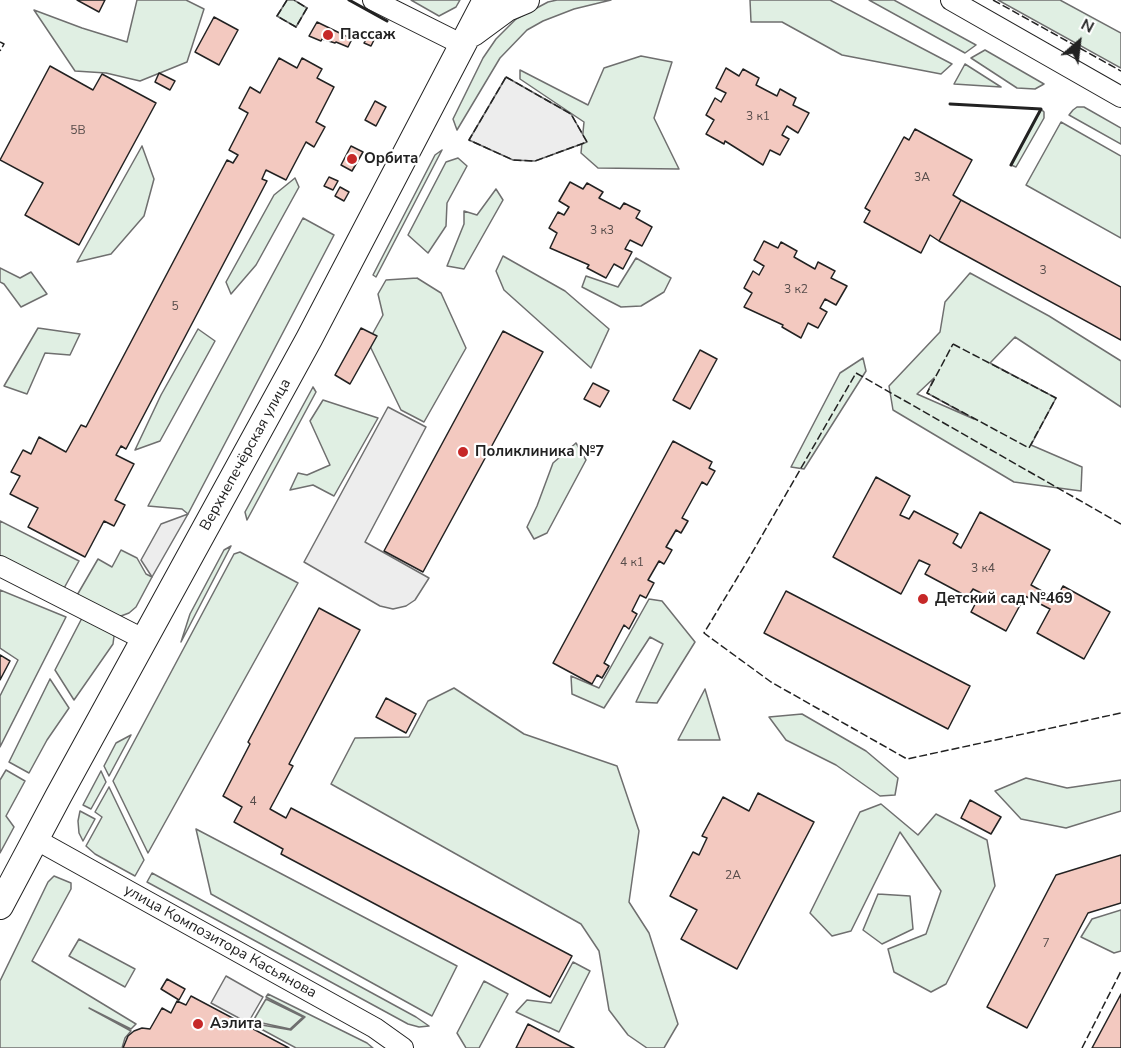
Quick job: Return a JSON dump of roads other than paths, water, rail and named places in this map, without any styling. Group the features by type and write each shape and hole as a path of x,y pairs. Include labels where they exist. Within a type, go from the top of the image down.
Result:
{"street":[{"path":"373,0 465,41 507,8 526,0"},
{"name":"Верхнепечёрская улица","path":"0,906 309,339 486,0"},
{"path":"951,0 1121,97"},
{"path":"0,566 145,640"},
{"name":"улица Композитора Касьянова","path":"35,839 375,1028 403,1048"}],"place":[{"name":"Пассаж","path":"328,35"},
{"name":"Орбита","path":"352,159"},
{"name":"Поликлиника №7","path":"463,452"},
{"name":"Детский сад №469","path":"923,599"},
{"name":"Аэлита","path":"198,1024"}]}
